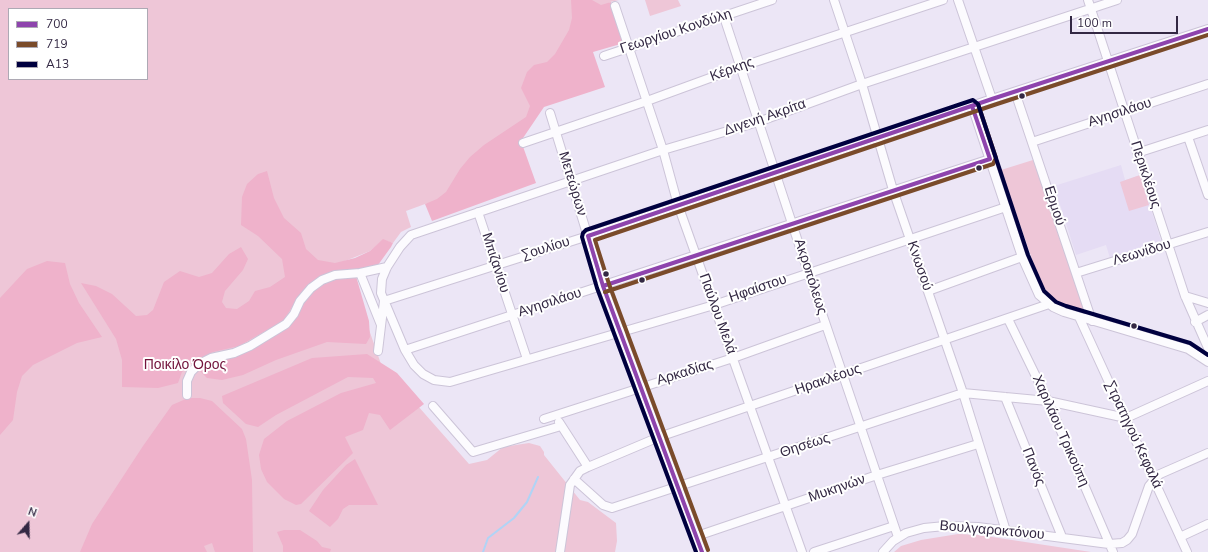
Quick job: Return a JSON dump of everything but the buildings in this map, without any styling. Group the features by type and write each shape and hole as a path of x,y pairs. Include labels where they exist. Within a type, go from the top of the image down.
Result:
{"street":[{"name":"Γεωργίου Κονδύλη","path":"604,56 772,0"},
{"name":"Κνωσού","path":"834,0 862,84 893,190 963,393 1006,530"},
{"name":"Κέρκης","path":"523,143 647,101 740,67 943,0"},
{"path":"958,0 992,99"},
{"name":"Περικλέους","path":"1088,0 1167,245 1195,322 1208,348"},
{"name":"Διγενή Ακρίτα","path":"387,267 400,246 411,235 663,150 758,122 862,84 1117,0"},
{"name":"Παύλου Μελά","path":"615,6 663,150 678,205 802,552"},
{"name":"Ακροπόλεως","path":"724,17 825,325 898,537"},
{"name":"Σουλίου","path":"384,301 588,236 992,99 1208,29"},
{"name":"Αγησιλάου","path":"1032,142 1208,84"},
{"name":"Ερμού","path":"1014,92 1092,321"},
{"path":"972,106 1022,257 1036,290 1049,304 1059,310 1188,349 1208,362"},
{"name":"Μετεώρων","path":"550,113 603,286 702,552"},
{"path":"1137,153 1208,130"},
{"path":"1188,137 1208,195"},
{"name":"Αγησιλάου","path":"405,350 990,159"},
{"name":"Ηφαίστου","path":"384,301 405,350 414,365 423,374 434,380 450,382 462,380 714,304 909,238 1006,208"},
{"name":"Μπιζανίου","path":"478,212 527,360"},
{"name":"Λεωνίδου","path":"1076,273 1208,232"},
{"path":"928,291 1022,257"},
{"path":"187,395 187,381 191,372 199,364 211,358 250,346 286,324 294,314 300,301 311,288 322,280 335,275 360,273 387,267"},
{"path":"378,351 384,301 381,286 387,267"},
{"path":"360,273 382,327"},
{"path":"1185,296 1208,303"},
{"name":"Ηρακλέους","path":"574,479 580,471 588,467 660,437 1049,304"},
{"path":"1195,322 1208,315"},
{"name":"Στρατηγού Κεφαλά","path":"1079,317 1187,552"},
{"name":"Χαριλάου Τρικούπη","path":"1008,319 1048,401 1113,552"},
{"name":"Αρκαδίας","path":"544,418 640,386 733,358 825,325"},
{"path":"1126,418 1208,381"},
{"name":"Θησέως","path":"574,479 607,508 769,458 963,393 1048,401 1126,418"},
{"name":"Πανός","path":"1005,397 1062,538"},
{"path":"433,406 473,452 561,426"},
{"path":"554,415 588,467"},
{"name":"Μυκηνών","path":"697,536 877,475 978,444"},
{"path":"1109,544 1122,544 1130,537 1149,486 1160,474 1208,452"},
{"path":"560,552 568,494 574,479"},
{"path":"1180,537 1208,524"},
{"path":"814,552 894,526"},
{"name":"Βουλγαροκτόνου","path":"883,552 898,537 915,530 934,526 961,526 1006,530 1109,544"}],"shaded area":[{"path":"1121,165 1125,180 1140,175 1161,241 1110,258 1106,245 1076,255 1054,186"}],"green space":[{"name":"Ποικίλο Όρος","path":"0,0 619,0 610,2 519,141 535,183 425,204 406,211 411,227 401,232 393,243 383,240 370,251 345,261 381,364 469,464 487,460 503,447 529,443 540,446 544,452 544,455 580,500 588,502 616,523 617,541 615,552 0,552"},
{"path":"571,0 592,0 601,5 611,2 624,43 593,52 605,87 544,107 521,141 536,183 432,221 425,204 437,199 446,192 460,169 470,157 484,145 526,117 530,106 521,88 527,72 534,65 547,62 555,54 569,30 572,18"},
{"path":"645,0 678,0 681,6 650,16"},
{"path":"1033,160 1086,313 1053,299 1040,282 1001,170"},
{"path":"267,171 274,198 284,218 301,233 306,249 318,260 335,263 355,258 370,251 383,239 393,243 391,247 378,265 316,280 304,289 283,321 239,346 213,352 195,361 182,372 178,383 158,388 122,387 122,360 116,339 81,283 96,286 112,294 136,316 147,315 153,310 164,282 180,271 199,277 212,273 229,254 241,247 248,259 243,270 225,291 222,302 226,308 237,309 249,301 255,291 270,287 285,277 282,259 258,236 241,225 242,197 247,184 258,174"},
{"path":"1140,175 1149,205 1129,211 1120,182"},
{"path":"47,261 65,263 70,284 79,303 102,337 77,343 33,365 22,376 17,392 13,420 0,435 0,298 27,269"},
{"path":"356,276 369,321 370,337 366,344 327,342 276,360 243,375 222,380 207,378 200,371 201,366 288,325 302,302 323,281"},
{"path":"367,354 397,373 424,404 390,430 380,415 369,413 363,430 345,437 353,453 301,504 296,505 284,499 267,482 261,469 259,455 264,439 287,421 341,393 376,383 373,378 348,377 276,415 258,427 246,424 223,403 222,396 312,358"},
{"path":"188,398 200,398 212,401 242,429 246,439 252,480 253,552 215,552 212,543 204,546 207,552 80,552 92,524 143,446 172,405"},
{"path":"355,459 378,505 349,505 343,509 338,519 330,527 309,511 323,490 346,465"},
{"path":"284,530 300,530 317,541 322,547 331,549 330,552 283,552 283,546 277,532"},
{"path":"958,534 979,535 1091,552 894,552 901,546 921,540"}],"waterway":[{"path":"483,552 488,538 514,518 527,502 538,477"}],"transit line":[{"name":"700","path":"702,552 603,286 588,236 992,99 1208,29"},
{"name":"719","path":"708,550 609,284 595,240 994,105 1208,35"},
{"name":"A13","path":"696,552 597,288 582,237 586,230 973,100 978,104 1028,255 1044,291 1056,302 1066,306 1190,343 1208,355"},
{"name":"719","path":"605,292 993,164 996,158 978,104"},
{"name":"700","path":"603,286 990,159 972,106"}]}
